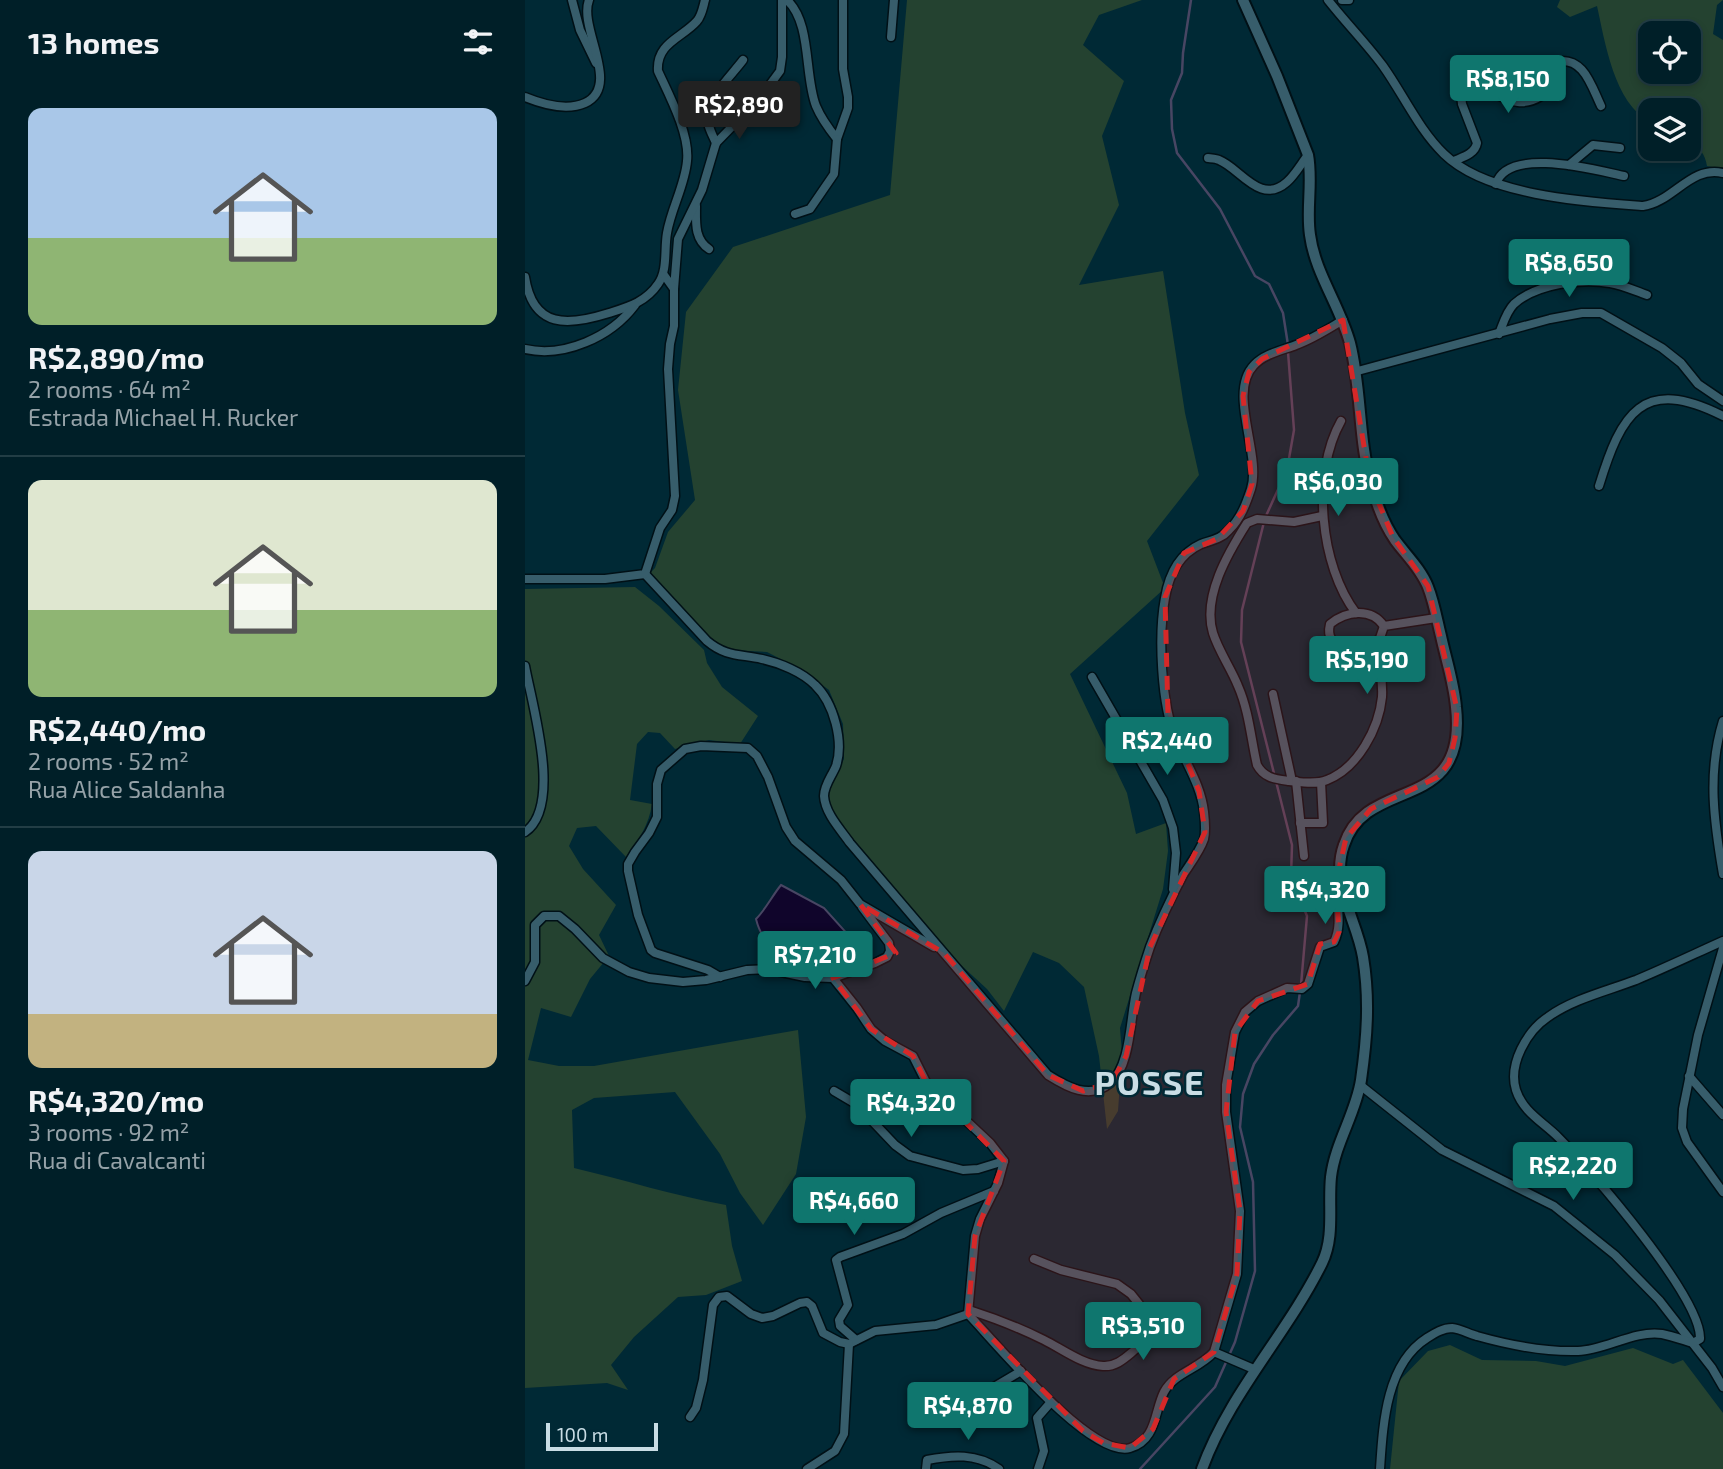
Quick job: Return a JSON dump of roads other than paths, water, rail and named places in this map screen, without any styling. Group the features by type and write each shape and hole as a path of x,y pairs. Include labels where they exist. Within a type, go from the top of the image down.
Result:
{"street":[{"path":"572,0 580,30 600,68"},
{"path":"525,97 540,103 577,106 594,96 598,89 600,68 586,15 589,0"},
{"path":"525,277 527,292 534,306 544,316 562,322 585,321 635,305 648,296 664,275 666,237 671,212 688,158 682,129 658,71 657,61 662,50 698,20 705,0"},
{"path":"785,0 798,16 816,106 837,139"},
{"path":"645,574 660,528 672,510 675,496 668,369 674,326 678,239 696,203 716,143 761,97 780,71 785,0"},
{"path":"795,214 810,209 834,174 837,139 848,108 843,69 842,0"},
{"path":"891,37 894,0"},
{"path":"1202,1469 1217,1433 1279,1338 1325,1257 1330,1235 1331,1176 1360,1085 1369,1003 1363,954 1344,898 1340,856 1346,838 1359,818 1371,809 1438,777 1450,763 1457,709 1428,586 1416,565 1393,537 1380,512 1370,482 1351,348 1343,320 1313,250 1309,231 1308,155 1243,0"},
{"path":"1328,0 1383,66 1430,137 1454,161 1472,174 1496,184 1540,194 1643,206 1654,205 1665,199 1699,175 1709,171 1723,173"},
{"path":"1342,0 1349,0"},
{"path":"716,143 708,123 711,104 743,60"},
{"path":"1454,161 1471,153 1477,143 1462,104 1461,95 1468,87 1478,87 1516,103 1527,103 1542,96 1555,62 1569,61 1584,70 1601,106"},
{"path":"1569,165 1593,145 1620,148"},
{"path":"1208,158 1219,160 1248,183 1265,189 1278,188 1288,181 1308,155"},
{"path":"1496,184 1502,172 1511,167 1533,164 1569,165 1624,176"},
{"path":"696,203 698,237 709,249"},
{"path":"664,275 674,289"},
{"path":"1499,334 1513,305 1528,294 1548,288 1576,283 1608,283 1647,295"},
{"path":"525,348 539,352 557,352 596,338 628,315 635,305"},
{"path":"1354,372 1551,319 1582,313 1601,313 1662,348 1681,363 1698,384 1723,401"},
{"path":"645,574 706,641 717,649 734,656 762,659 799,673 816,686 825,698 835,722 839,748 836,765 824,789 828,811 857,852 1048,1075 1067,1088 1099,1090 1112,1082 1126,1056 1136,992 1150,947 1172,896 1203,842 1205,832 1204,811 1192,770 1175,739 1167,715 1163,674 1165,597 1177,563 1184,553 1229,531 1243,511 1252,484 1243,396 1245,382 1255,364 1343,320"},
{"path":"1599,486 1611,446 1630,415 1641,406 1653,400 1674,400 1700,406 1723,416"},
{"path":"1341,421 1334,433 1323,481 1322,516 1338,581 1345,599 1356,613"},
{"path":"1322,516 1294,522 1257,519 1247,523 1214,588 1210,607 1213,631 1238,686 1257,765 1262,774 1294,781 1321,782 1342,772 1356,758 1379,716 1382,694 1375,643"},
{"path":"525,579 605,579 645,574"},
{"path":"1345,614 1375,616 1384,626 1375,643 1349,647 1337,645 1330,640 1328,632 1330,624 1345,614"},
{"path":"1384,626 1436,618"},
{"path":"525,666 544,771 544,802 532,827 525,832"},
{"path":"1092,677 1130,740 1173,828 1176,853 1172,896"},
{"path":"1273,694 1294,781 1304,856"},
{"path":"1723,721 1715,746 1712,790 1723,874"},
{"path":"525,981 535,962 535,925 544,916 559,916 603,958 629,972 649,978 683,982 720,977 747,970 767,969 833,978 887,957 890,951 888,943 860,904 841,880 796,841 786,827 768,777 757,757 748,748 701,746 685,749 661,769 657,784 657,817 628,864 628,871 638,915 651,950 708,970 720,977"},
{"path":"1300,823 1323,824 1321,782"},
{"path":"1004,1161 975,1236 969,1312 1021,1371 1083,1431 1118,1449 1130,1448 1144,1440 1153,1429 1158,1406 1174,1378 1217,1354 1238,1262 1240,1210 1226,1112 1227,1076 1235,1032 1245,1012 1258,1001 1287,988 1299,988 1308,984 1320,947 1334,942 1339,932 1336,882 1340,869"},
{"path":"860,904 944,953"},
{"path":"1380,1469 1387,1405 1397,1375 1407,1355 1437,1332 1448,1328 1457,1329 1518,1346 1579,1351 1648,1335 1661,1334 1693,1343 1700,1339 1700,1330 1687,1299 1642,1235 1584,1165 1556,1135 1525,1108 1515,1089 1516,1062 1533,1028 1550,1015 1569,1005 1649,975 1723,941"},
{"path":"1723,948 1697,1035 1682,1128 1687,1142 1723,1192"},
{"path":"833,978 871,1029 885,1041 913,1056 927,1084 990,1143 1004,1161"},
{"path":"1689,1076 1723,1115"},
{"path":"1360,1085 1442,1150 1554,1206 1615,1255 1659,1300 1723,1387"},
{"path":"834,1091 856,1104 909,1156 963,1170 978,1169 1004,1161"},
{"path":"807,1469 826,1458 841,1443 844,1434 852,1342 840,1326 839,1320 848,1305 836,1260 902,1234 941,1213 994,1191"},
{"path":"690,1417 699,1397 713,1305 719,1297 727,1296 751,1314 762,1318 807,1302 812,1306 823,1333 839,1342 852,1342 876,1331 936,1325 969,1312 996,1319 1104,1366 1118,1363 1136,1349 1142,1317 1139,1304 1131,1294 1117,1284 1071,1273 1034,1259"},
{"path":"1217,1354 1256,1370"},
{"path":"977,1402 985,1393 1021,1371"},
{"path":"1038,1469 1044,1451 1037,1418 1051,1402"},
{"path":"926,1469 927,1460 950,1456 976,1457 999,1469"}],"waterway":[{"path":"1191,0 1182,73 1171,100 1172,129 1177,153 1220,209 1255,276 1269,284 1283,313 1288,345"},
{"path":"1288,352 1294,430 1287,470 1265,518 1242,610 1241,642 1292,845 1291,877 1307,916 1301,985"},
{"path":"1140,1469 1215,1387 1235,1342 1255,1271 1253,1182 1240,1127 1243,1094 1254,1064 1273,1035 1298,1006 1300,992"}],"district":[{"name":"POSSE","path":"1150,1082"}]}
